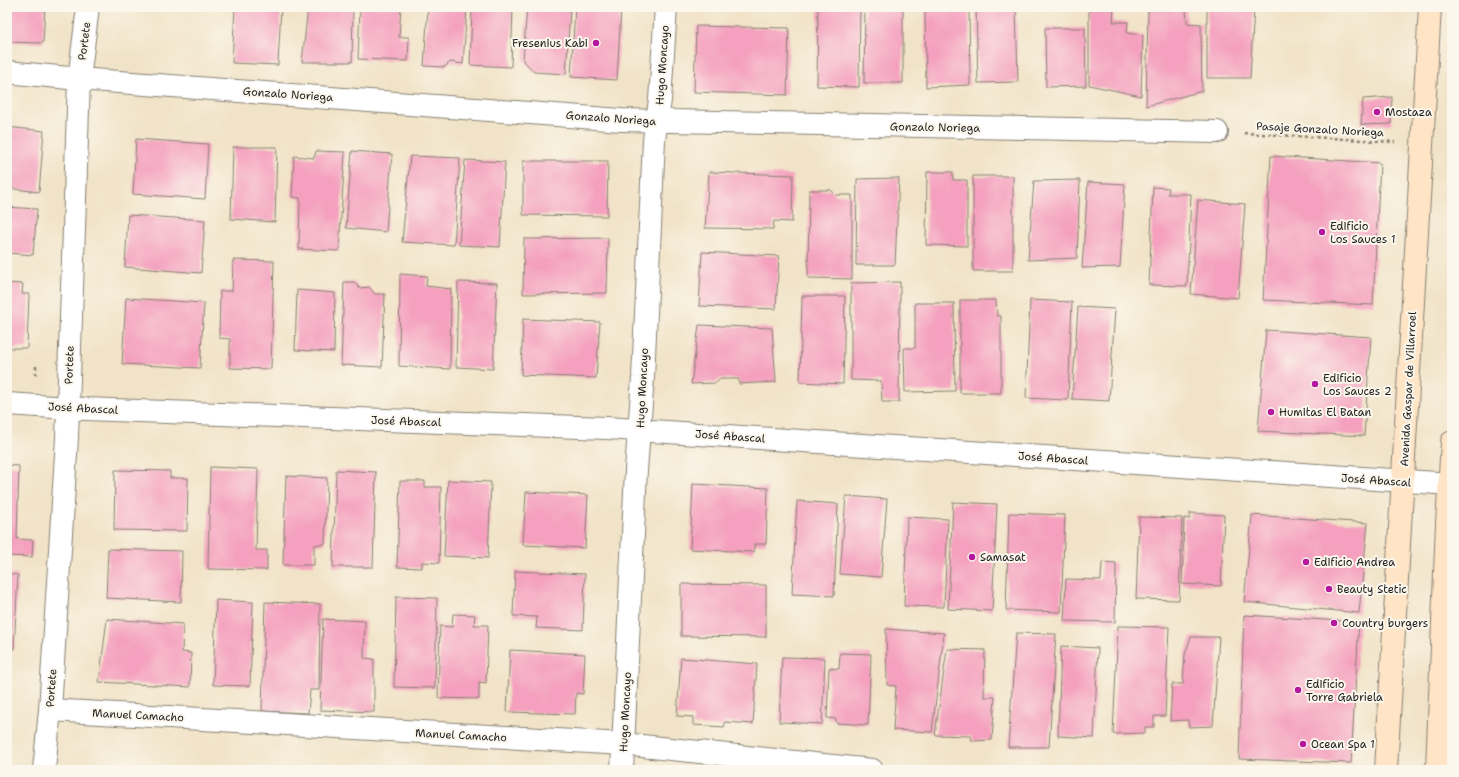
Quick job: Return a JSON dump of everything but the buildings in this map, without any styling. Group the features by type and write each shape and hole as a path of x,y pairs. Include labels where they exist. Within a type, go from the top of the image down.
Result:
{"main road":[{"name":"Avenida Gaspar de Villarroel","path":"1386,770 1430,7"},
{"path":"1437,770 1452,442"}],"street":[{"name":"Portete","path":"44,770 50,710 68,407 79,79 88,7"},
{"name":"Hugo Moncayo","path":"622,770 636,470 640,430 654,140 660,100 666,7"},
{"name":"Gonzalo Noriega","path":"7,72 79,79 621,120 1217,132"},
{"name":"José Abascal","path":"7,404 640,430 1451,484"},
{"name":"Manuel Camacho","path":"50,710 623,744 872,770"}],"path":[{"name":"Pasaje Gonzalo Noriega","path":"1217,132 1422,144"},
{"path":"36,365 36,374"}],"place":[{"name":"Fresenius Kabi","path":"596,43"},
{"name":"Mostaza","path":"1377,112"},
{"name":"Edificio Los Sauces 1","path":"1322,232"},
{"name":"Edificio Los Sauces 2","path":"1315,384"},
{"name":"Humitas El Batan","path":"1271,412"},
{"name":"Samasat","path":"972,557"},
{"name":"Edificio Andrea","path":"1306,562"},
{"name":"Beauty Stetic","path":"1329,589"},
{"name":"Country burgers","path":"1334,623"},
{"name":"Edificio Torre Gabriela","path":"1298,690"},
{"name":"Ocean Spa 1","path":"1303,744"}]}
